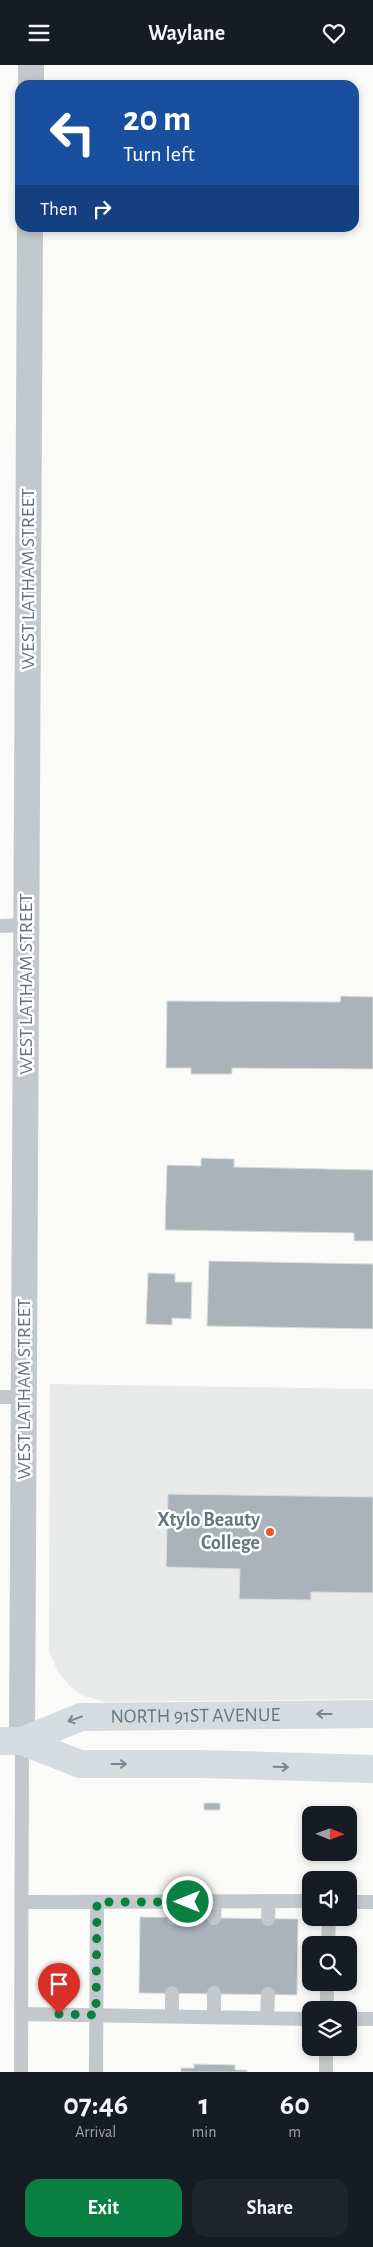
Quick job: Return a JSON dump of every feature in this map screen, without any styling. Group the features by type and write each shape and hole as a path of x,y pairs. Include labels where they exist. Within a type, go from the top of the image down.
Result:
{"main road":[{"name":"NORTH 91ST AVENUE","path":"11,1741 81,1717 373,1713"},
{"path":"11,1741 80,1764 202,1764 373,1769"}],"street":[{"path":"31,65 31,80"},
{"name":"WEST LATHAM STREET","path":"11,1741 12,1397 26,925 30,232"}],"lane":[{"path":"0,927 26,925"},
{"path":"11,1741 22,1902 21,2072"},
{"path":"268,1919 269,1901"},
{"path":"22,1902 302,1901"},
{"path":"96,2072 97,1902"},
{"path":"173,1918 174,1902"},
{"path":"214,1918 215,1902"},
{"path":"357,1902 373,1902"},
{"path":"172,1993 172,2016"},
{"path":"214,1993 214,2017"},
{"path":"267,2018 268,1994"},
{"path":"21,2014 302,2019"},
{"path":"357,2019 373,2019"},
{"path":"326,2056 326,2072"}],"shaded area":[{"path":"50,1384 373,1389 373,1699 105,1702 81,1695 70,1686 58,1672 49,1652"}],"building":[{"path":"341,996 373,997 373,1069 232,1068 232,1074 191,1074 191,1068 166,1068 167,1001 340,1002"},
{"path":"201,1158 234,1159 234,1167 373,1170 373,1241 354,1241 354,1233 165,1230 167,1165 201,1166"},
{"path":"209,1261 373,1264 373,1329 207,1326"},
{"path":"148,1273 175,1274 175,1282 192,1282 191,1319 172,1318 172,1325 146,1324"},
{"name":"Xtylo Beauty College","path":"168,1494 373,1497 373,1593 311,1592 311,1600 239,1599 240,1569 166,1567"},
{"path":"204,1803 220,1803 220,1810 204,1810"},
{"path":"140,1917 298,1919 297,1995 139,1993"},
{"path":"194,2064 235,2065 235,2070 247,2070 247,2072 181,2072 181,2068 194,2068"}],"place":[{"name":"Xtylo Beauty College","path":"270,1532"}],"route":[{"path":"59,2014 96,2015 97,1902 188,1902"}]}
